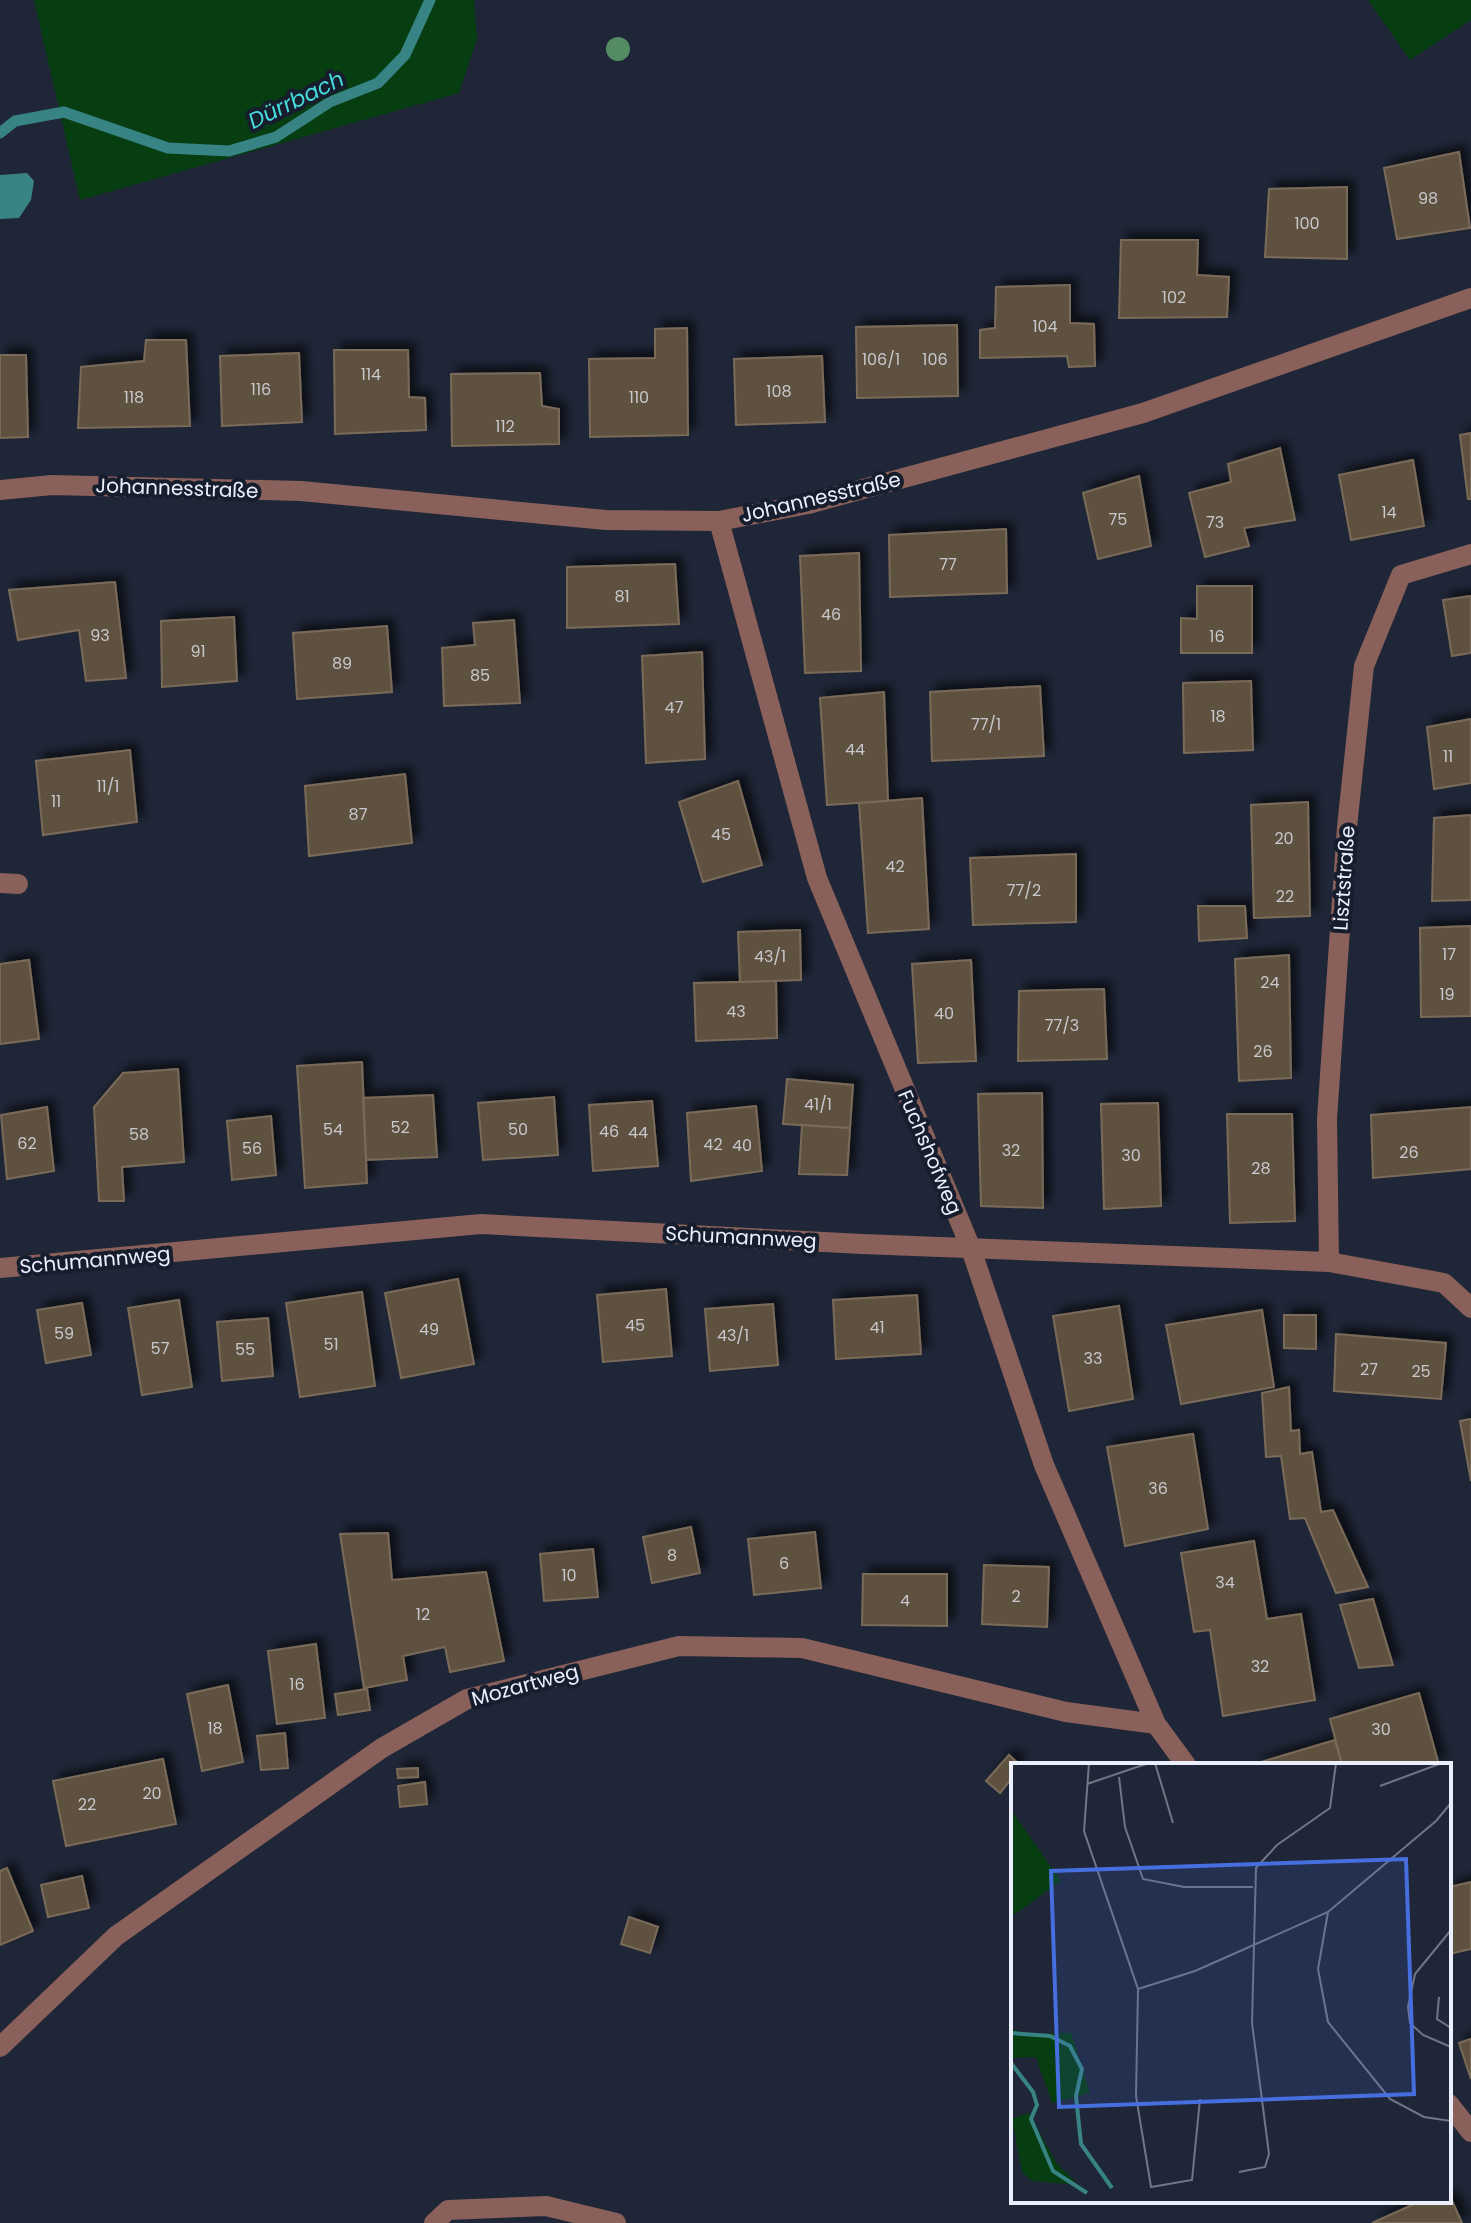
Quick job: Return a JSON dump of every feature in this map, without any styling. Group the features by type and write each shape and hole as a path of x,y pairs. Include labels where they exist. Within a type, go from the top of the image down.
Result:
{"street":[{"name":"Johannesstraße","path":"0,490 52,485 301,491 606,520 719,521 808,504 1143,413 1471,298"},
{"name":"Fuchshofweg","path":"719,521 817,878 970,1246 1044,1465 1156,1724 1185,1763"},
{"name":"Lisztstraße","path":"1329,1262 1327,1119 1347,827 1364,666 1401,575 1471,554"},
{"name":"Schumannweg","path":"0,1268 481,1224 1329,1262 1444,1283 1471,1308"},
{"name":"Mozartweg","path":"0,2047 116,1936 382,1748 467,1699 679,1646 802,1648 1066,1712 1156,1724"},
{"path":"1451,2107 1471,2132"},
{"path":"434,2223 448,2210 546,2206 616,2223"}],"shaded area":[{"path":"34,0 474,0 477,39 459,93 80,200"},
{"path":"1368,0 1471,0 1471,20 1410,60"},
{"path":"27,173 34,181 31,200 19,218 0,219 0,175"}],"building":[{"path":"1459,152 1470,228 1397,239 1384,168"},
{"path":"1347,187 1347,259 1265,257 1269,189"},
{"path":"1121,240 1198,240 1197,275 1229,277 1227,317 1119,318"},
{"path":"1070,285 1070,323 1094,324 1095,366 1069,367 1067,356 980,358 980,330 995,328 996,287"},
{"path":"957,325 958,396 857,398 856,327"},
{"path":"687,328 688,435 590,437 589,359 655,358 655,329"},
{"path":"146,340 186,340 190,426 78,428 81,367 144,361"},
{"path":"334,350 408,350 409,397 425,398 426,430 335,434"},
{"path":"299,353 302,422 222,426 220,356"},
{"path":"0,355 26,355 28,437 0,438"},
{"path":"822,356 825,422 736,425 734,359"},
{"path":"540,373 542,406 559,409 559,444 452,446 451,374"},
{"path":"1471,433 1471,499 1468,499 1460,435"},
{"path":"1280,448 1295,520 1244,528 1249,546 1205,557 1189,493 1231,482 1228,464"},
{"path":"1413,460 1424,526 1351,540 1339,475"},
{"path":"1139,476 1151,546 1098,559 1083,493"},
{"path":"1006,529 1007,593 890,597 889,535"},
{"path":"859,553 861,671 805,673 800,556"},
{"path":"675,564 679,624 567,628 567,567"},
{"path":"115,582 126,678 86,681 79,630 18,640 9,590"},
{"path":"1197,586 1252,586 1252,653 1181,653 1181,618 1197,619"},
{"path":"1471,596 1471,653 1452,656 1443,600"},
{"path":"234,617 237,681 162,687 161,621"},
{"path":"514,620 520,703 444,706 442,648 475,645 473,623"},
{"path":"387,626 392,692 297,699 293,633"},
{"path":"702,652 705,759 646,763 642,656"},
{"path":"1251,681 1253,750 1184,753 1183,683"},
{"path":"1040,686 1044,756 932,761 930,692"},
{"path":"884,692 888,801 827,805 820,698"},
{"path":"1471,719 1471,783 1434,789 1427,727"},
{"path":"130,750 137,822 43,835 36,761"},
{"path":"405,774 412,843 309,856 305,786"},
{"path":"738,781 762,865 703,882 679,802"},
{"path":"922,798 929,929 868,933 859,803"},
{"path":"1308,802 1310,916 1254,918 1251,805"},
{"path":"1471,815 1471,900 1432,901 1434,818"},
{"path":"1076,854 1076,922 973,925 970,858"},
{"path":"1198,906 1245,906 1247,938 1199,941"},
{"path":"1471,926 1471,1016 1421,1017 1420,928"},
{"path":"800,930 801,980 740,982 738,932"},
{"path":"1289,955 1291,1078 1239,1081 1235,959"},
{"path":"29,960 39,1039 0,1044 0,964"},
{"path":"971,960 976,1061 918,1063 912,964"},
{"path":"776,981 777,1038 696,1041 694,983"},
{"path":"1104,989 1107,1059 1018,1061 1019,991"},
{"path":"362,1062 367,1183 305,1188 297,1066"},
{"path":"178,1069 184,1162 122,1167 124,1201 99,1201 94,1107 123,1073"},
{"path":"787,1079 853,1085 850,1128 783,1124"},
{"path":"1042,1093 1043,1208 981,1206 978,1094"},
{"path":"433,1095 437,1157 366,1160 363,1098"},
{"path":"554,1097 558,1155 483,1160 478,1103"},
{"path":"652,1101 658,1166 593,1171 589,1105"},
{"path":"1158,1103 1161,1206 1104,1209 1101,1104"},
{"path":"756,1106 762,1171 691,1181 687,1113"},
{"path":"47,1107 54,1171 7,1179 1,1115"},
{"path":"1471,1107 1471,1169 1373,1178 1371,1115"},
{"path":"1227,1114 1292,1114 1295,1221 1230,1223"},
{"path":"271,1116 276,1175 232,1180 227,1121"},
{"path":"802,1125 850,1128 847,1175 799,1174"},
{"path":"458,1279 474,1364 401,1378 385,1293"},
{"path":"666,1289 672,1356 603,1362 597,1295"},
{"path":"362,1292 375,1386 300,1397 286,1303"},
{"path":"917,1295 921,1354 836,1359 833,1300"},
{"path":"179,1300 192,1387 142,1395 128,1308"},
{"path":"82,1303 91,1355 46,1363 37,1310"},
{"path":"773,1304 778,1365 710,1371 705,1309"},
{"path":"1119,1306 1133,1399 1069,1411 1053,1316"},
{"path":"1262,1310 1274,1387 1181,1404 1166,1325"},
{"path":"1284,1315 1316,1315 1316,1349 1284,1348"},
{"path":"268,1318 273,1376 222,1381 217,1322"},
{"path":"1336,1334 1446,1343 1441,1399 1334,1391"},
{"path":"1289,1387 1291,1431 1299,1430 1300,1454 1312,1452 1321,1512 1333,1510 1368,1587 1336,1593 1305,1518 1290,1519 1281,1456 1266,1457 1262,1393"},
{"path":"1471,1419 1471,1481 1460,1421"},
{"path":"1193,1434 1208,1529 1125,1546 1107,1447"},
{"path":"691,1527 700,1573 652,1583 643,1537"},
{"path":"815,1532 821,1588 754,1595 748,1539"},
{"path":"388,1533 392,1580 486,1572 504,1661 450,1672 445,1647 403,1656 407,1680 364,1688 340,1534"},
{"path":"1254,1541 1267,1619 1301,1614 1315,1700 1223,1716 1210,1630 1194,1632 1181,1553"},
{"path":"593,1549 598,1597 544,1601 540,1554"},
{"path":"984,1565 1049,1567 1047,1627 982,1624"},
{"path":"863,1574 947,1574 947,1626 862,1625"},
{"path":"1373,1599 1393,1665 1359,1668 1340,1605"},
{"path":"316,1644 325,1718 277,1724 268,1651"},
{"path":"228,1685 243,1762 202,1771 187,1694"},
{"path":"367,1689 370,1710 338,1715 335,1694"},
{"path":"1419,1693 1438,1763 1341,1763 1330,1719"},
{"path":"285,1733 288,1768 261,1770 257,1736"},
{"path":"1335,1740 1341,1763 1258,1763"},
{"path":"1009,1755 1018,1763 1011,1763 1011,1779 1000,1793 986,1781"},
{"path":"163,1759 176,1824 66,1846 53,1781"},
{"path":"418,1768 418,1777 398,1778 397,1769"},
{"path":"425,1782 427,1804 400,1807 398,1786"},
{"path":"7,1868 33,1931 0,1945 0,1871"},
{"path":"82,1876 89,1908 48,1917 41,1885"},
{"path":"1471,1882 1471,1949 1451,1954 1451,1887"},
{"path":"629,1917 658,1927 650,1953 621,1944"},
{"path":"1471,2039 1471,2079 1459,2043"},
{"path":"1451,2198 1462,2223 1372,2223 1417,2203 1451,2203"}],"waterway":[{"name":"Dürrbach","path":"0,133 15,121 64,112 168,148 229,151 276,137 330,102 378,83 405,55 430,0"}]}
